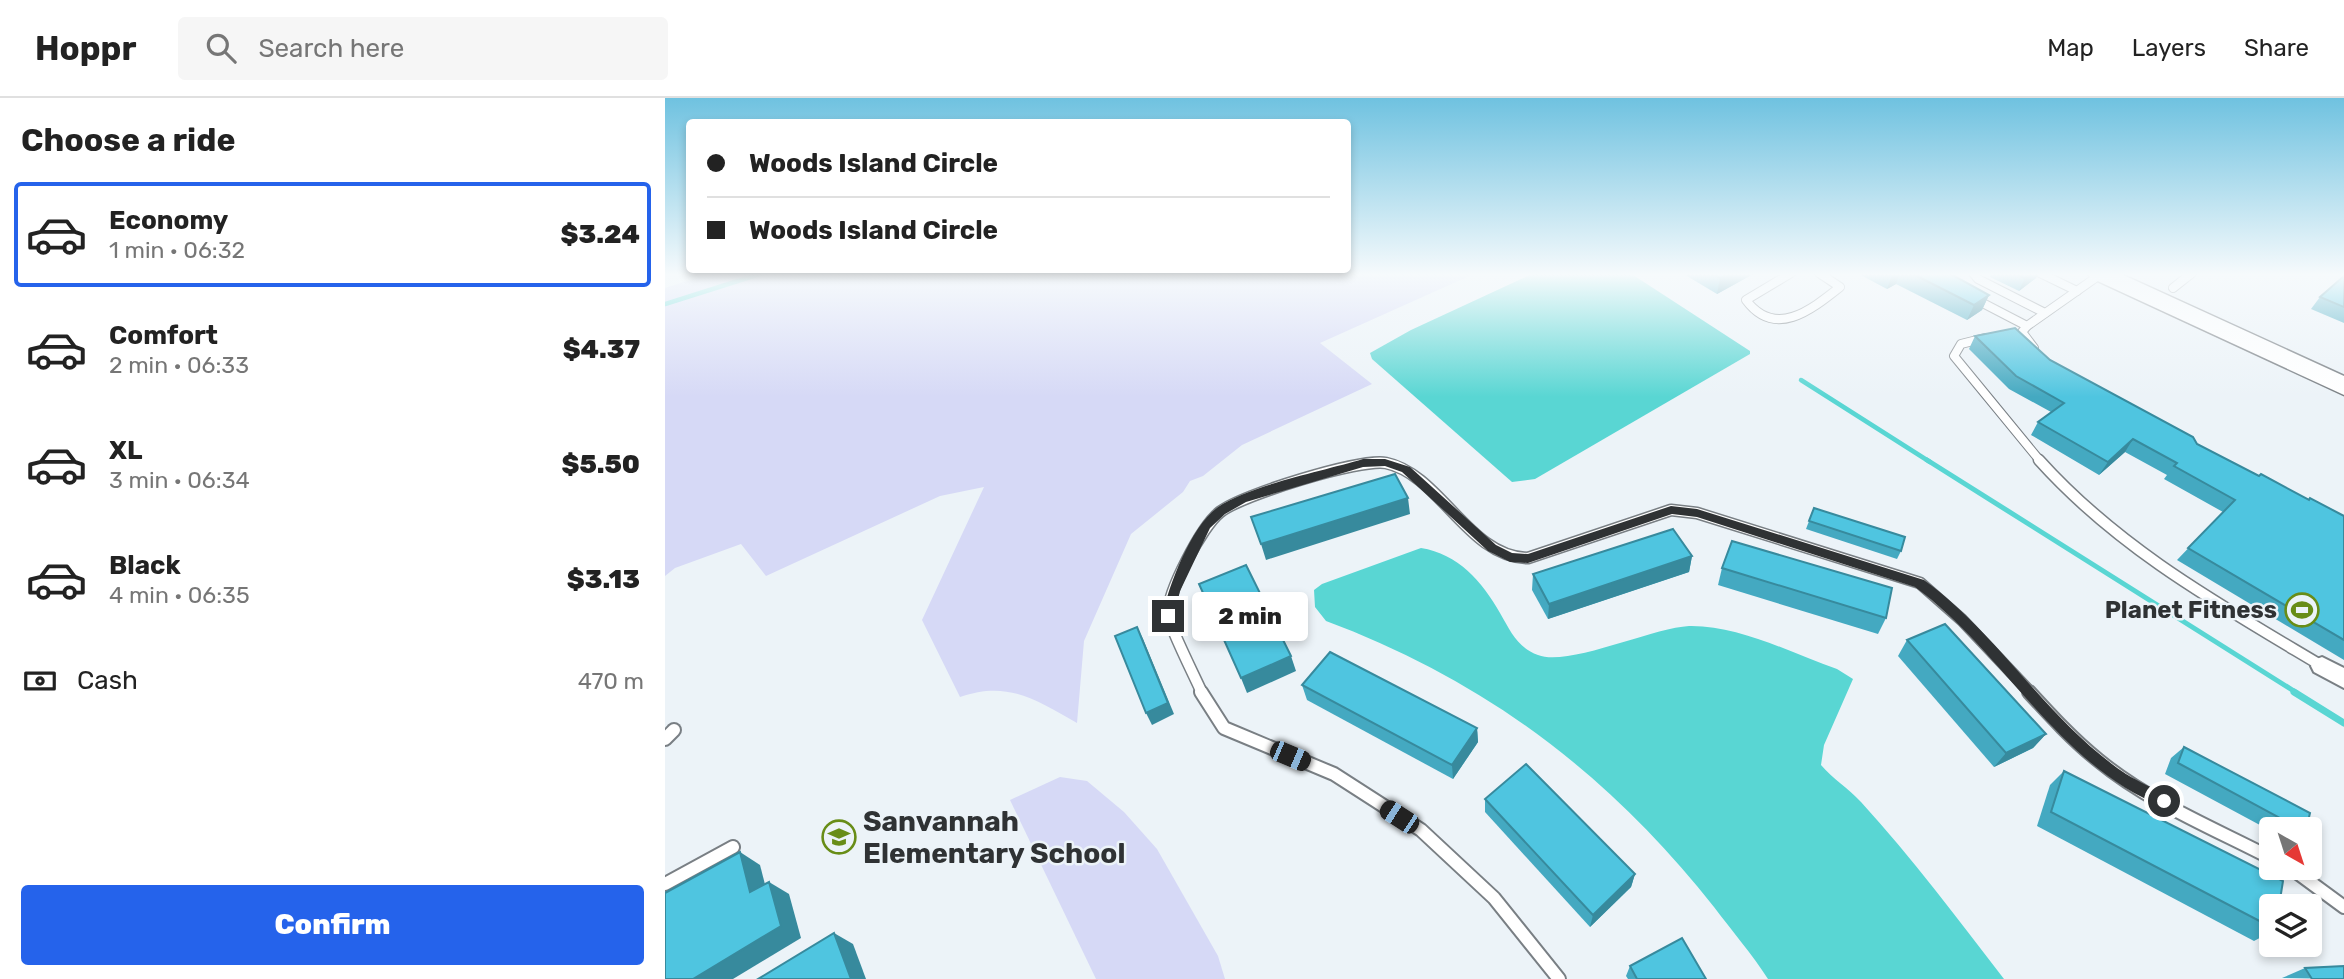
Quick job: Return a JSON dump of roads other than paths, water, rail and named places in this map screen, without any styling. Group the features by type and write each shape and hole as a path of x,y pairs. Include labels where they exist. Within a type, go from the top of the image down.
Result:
{"main road":[{"path":"2187,314 2344,386"},
{"path":"2247,314 2344,364"}],"street":[{"path":"2322,666 2344,679"}],"lane":[{"path":"1762,314 1770,319 1785,321 1796,314"},
{"path":"2000,314 2025,329 2040,357"},
{"path":"2010,334 2025,329 2044,314"},
{"path":"1998,336 1961,344 1955,356 2031,452 2086,507 2144,557 2322,666"},
{"path":"1559,979 1493,898 1421,831 1334,774 1224,727 1206,704 1168,616 1174,591 1206,525 1221,511 1242,499 1351,467 1385,463 1399,466 1414,475 1465,525 1492,548 1510,558 1528,558 1671,510 1697,513 1920,583 1948,604 2078,743 2121,778 2259,852"},
{"path":"665,884 733,847"},
{"path":"2310,880 2344,907"}],"water":[{"path":"1445,314 1693,314 1750,351 1750,354 1535,479 1512,482 1372,359 1370,353"},
{"path":"1421,548 1446,556 1468,571 1493,601 1515,638 1538,655 1569,656 1673,628 1708,627 1764,641 1837,669 1853,679 1824,745 1821,765 1861,802 1898,845 2004,979 1768,979 1674,859 1632,815 1587,774 1541,737 1491,703 1439,672 1326,621 1315,607 1314,590 1322,584"}],"waterway":[{"path":"1801,380 1930,462"},
{"path":"1927,460 2297,693"},
{"path":"2294,692 2344,723"}],"place":[{"name":"Planet Fitness","path":"2302,610"},
{"name":"Sanvannah Elementary School","path":"839,837"}]}
